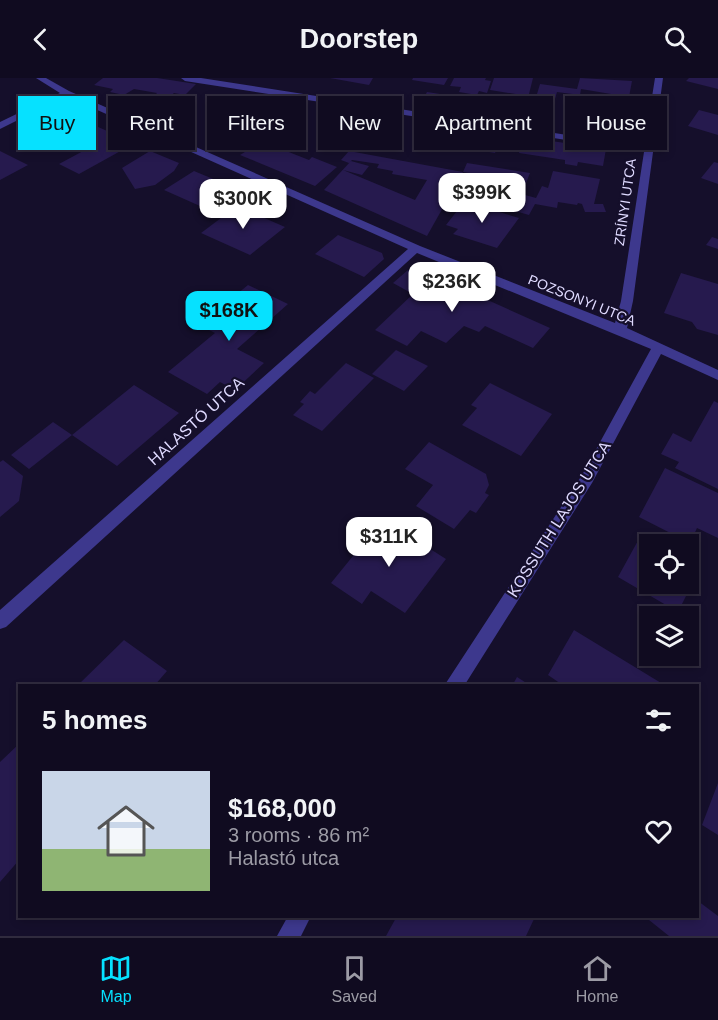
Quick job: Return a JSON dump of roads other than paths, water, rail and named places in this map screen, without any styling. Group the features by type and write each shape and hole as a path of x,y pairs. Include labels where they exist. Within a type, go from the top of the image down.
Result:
{"street":[{"name":"POZSONYI UTCA","path":"40,78 66,93 416,248 620,330 718,375"},
{"path":"185,78 565,137"},
{"name":"ZRÍNYI UTCA","path":"656,96 659,78"},
{"path":"0,126 66,93"},
{"name":"ZRÍNYI UTCA","path":"620,330 627,301 648,150"},
{"name":"HALASTÓ UTCA","path":"0,621 416,248"},
{"name":"KOSSUTH LAJOS UTCA","path":"454,684 586,479 657,348"},
{"path":"288,936 300,918"}]}
